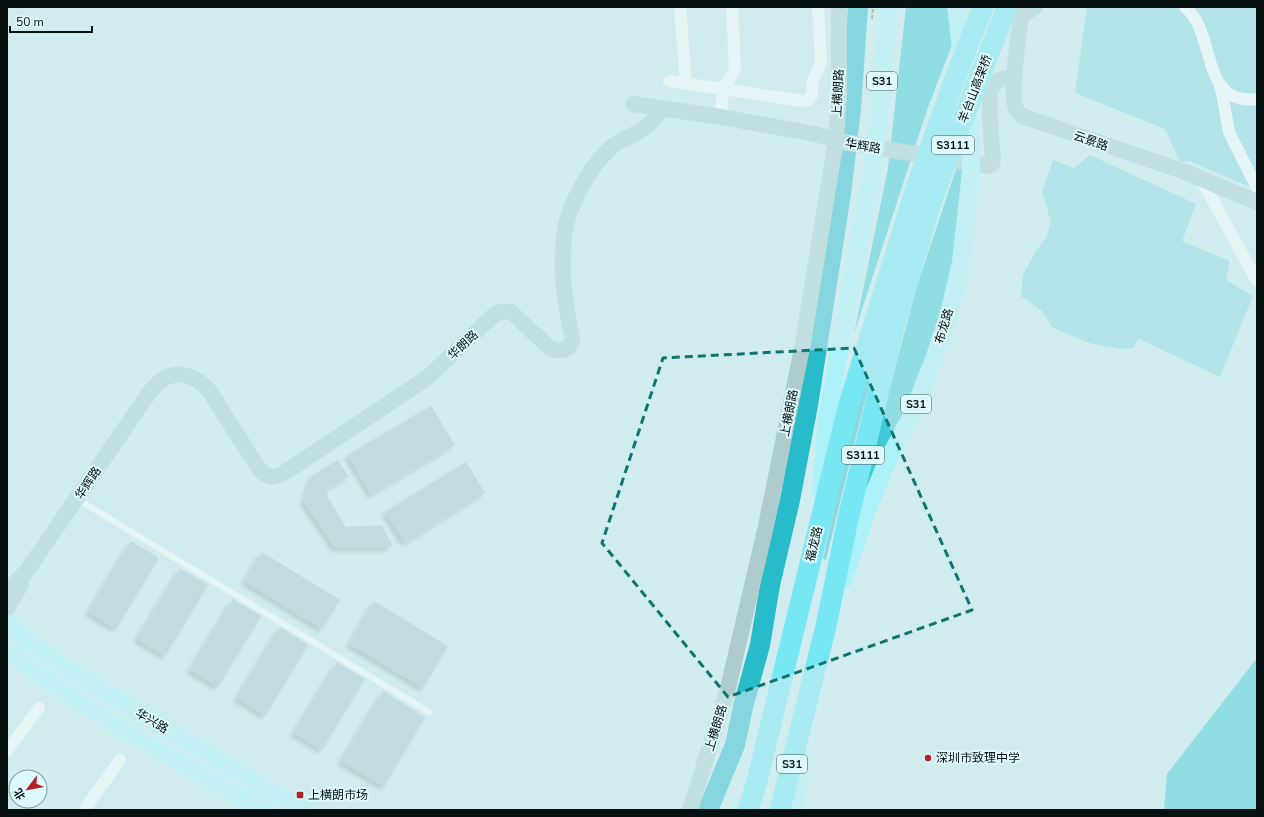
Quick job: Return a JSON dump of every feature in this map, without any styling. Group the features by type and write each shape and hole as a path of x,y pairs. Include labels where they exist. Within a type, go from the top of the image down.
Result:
{"highway":[{"name":"羊台山高架桥","path":"887,279 916,188 954,81 1001,10"},
{"name":"羊台山高架桥","path":"826,626 848,519 892,334 934,196 1001,10"},
{"name":"福龙路","path":"748,810 757,781 849,404 887,279"},
{"name":"S31","path":"780,810 826,626"}],"main road":[{"name":"S31","path":"819,526 827,418 873,166 889,7"},
{"name":"布龙路","path":"826,626 870,503 886,464 912,415 934,359 949,314 961,262 971,151 969,114 956,7"},
{"path":"960,39 967,27 984,17 1001,10"},
{"name":"华兴路","path":"7,623 29,642 67,670 266,789 304,810"},
{"name":"华兴路","path":"7,650 52,684 96,712 264,810"},
{"path":"794,810 804,718"}],"street":[{"path":"680,7 686,84"},
{"path":"721,117 724,90 735,69 732,7"},
{"path":"669,81 804,102 812,95 812,83 821,62 818,7"},
{"name":"上横朗路","path":"690,810 728,688 766,526 844,142 839,95 839,7"},
{"path":"1001,10 1036,7"},
{"path":"1185,7 1188,9 1196,22 1220,85 1229,132 1257,188"},
{"name":"云景路","path":"1001,10 1014,78 1014,101 1016,109 1022,116 1185,172 1257,202"},
{"name":"华辉路","path":"633,104 721,117 815,134 844,142 986,166 990,165 993,160 990,106 991,90 995,84 1002,79 1009,77 1014,78"},
{"path":"1220,85 1230,95 1238,99 1257,99"},
{"name":"华朗路","path":"150,393 161,380 174,375 190,376 201,383 210,392 259,469 267,476 271,477 284,472 427,378 495,314 504,311 511,312 551,349 557,351 568,348 572,339 564,289 564,235 579,192 591,170 602,155 617,142 644,128 656,116 661,108"},
{"path":"1201,179 1257,281"},
{"name":"华辉路","path":"7,609 26,572 150,393"},
{"name":"华辉路","path":"9,589 26,572"},
{"path":"7,751 39,708"},
{"path":"84,810 120,760"}],"lane":[{"path":"77,500 429,712"}],"highlighted area":[{"path":"854,348 972,610 728,697 602,543 663,358"}],"shaded area":[{"path":"906,7 956,7 960,24 927,110 854,334 888,168"},
{"path":"1087,7 1257,7 1257,190 1189,161 1180,162 1165,129 1075,93"},
{"path":"963,148 963,171 954,260 940,323 917,392 863,508 868,471 916,289"},
{"path":"1090,155 1196,204 1182,241 1230,261 1226,280 1253,296 1220,377 1139,339 1133,348 1119,349 1089,343 1053,328 1042,311 1021,296 1023,275 1035,252 1046,238 1051,222 1042,192 1053,160 1074,168"},
{"path":"897,283 863,408 826,560 823,559 863,379"},
{"path":"1257,658 1257,810 1164,810 1167,774"}],"building":[{"path":"431,406 455,445 371,495 348,455"},
{"path":"338,460 349,477 328,488 327,496 346,527 382,525 392,545 388,548 335,548 304,502 312,476"},
{"path":"466,462 485,493 405,543 385,512"},
{"path":"131,541 159,558 116,629 88,612"},
{"path":"262,552 340,600 322,629 244,581"},
{"path":"180,568 208,585 165,656 137,639"},
{"path":"233,599 261,616 218,687 190,670"},
{"path":"374,601 448,646 423,688 349,644"},
{"path":"280,627 308,645 265,716 237,698"},
{"path":"337,662 365,679 322,750 294,733"},
{"path":"383,691 425,717 384,787 341,761"}],"waterway":[{"path":"708,810 735,745 743,707 760,645 770,585 790,500 808,405 841,194 851,109 858,7"}],"place":[{"name":"深圳市致理中学","path":"928,758"},
{"name":"上横朗市场","path":"300,795"}]}
